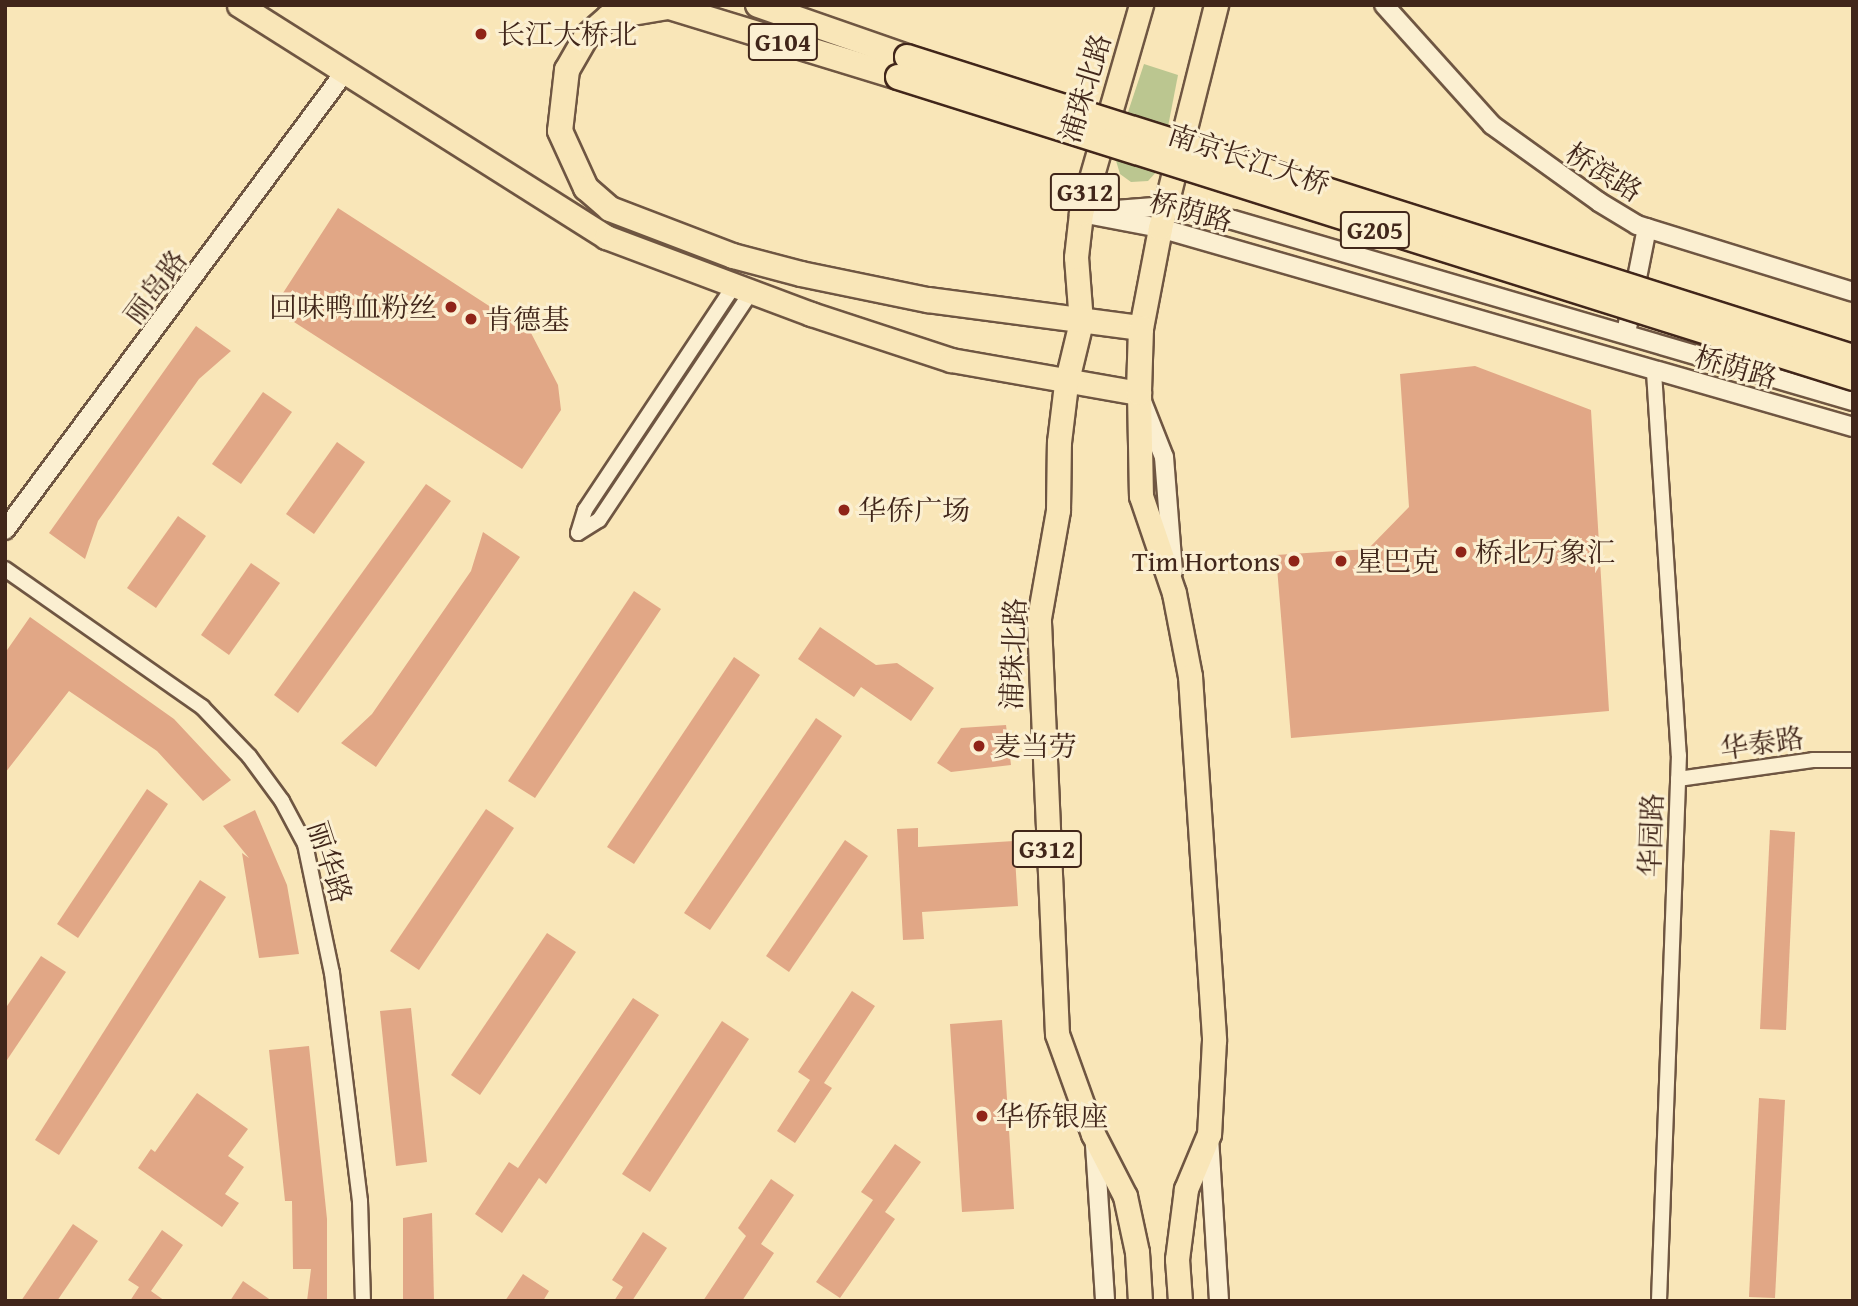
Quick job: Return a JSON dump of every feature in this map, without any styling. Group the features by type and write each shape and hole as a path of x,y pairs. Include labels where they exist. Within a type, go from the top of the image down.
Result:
{"highway":[{"name":"南京长江大桥","path":"758,5 903,67 1852,394"},
{"name":"南京长江大桥","path":"666,6 903,67 1853,357"},
{"path":"666,6 609,17 586,37 567,70 560,131 586,188 610,209 733,256 801,274 928,300 1141,328"},
{"name":"G312","path":"1139,393 1141,328"}],"main road":[{"path":"239,5 606,237 743,289 951,360 1066,384 1139,393"},
{"name":"浦珠北路","path":"1140,1301 1137,1252 1125,1196 1093,1134 1057,1034 1040,701 1039,618 1058,510 1059,442 1066,384 1081,322 1076,257 1081,213 1141,5"},
{"name":"G312","path":"1141,328 1163,217 1216,5"},
{"name":"G312","path":"1139,393 1141,496 1174,593 1190,676 1214,1040 1209,1135 1186,1189 1177,1259 1180,1301"}],"street":[{"name":"桥滨路","path":"1384,5 1471,105 1514,144 1599,202 1647,228 1853,292"},
{"name":"丽岛路","path":"5,530 344,73"},
{"name":"桥荫路","path":"1081,213 1233,220 1626,333 1852,394"},
{"name":"桥荫路","path":"1163,217 1654,372 1848,426"},
{"path":"1626,333 1647,228"},
{"path":"743,289 599,520 579,533 584,510 743,289"},
{"name":"华园路","path":"1654,372 1678,779 1659,1301"},
{"path":"1848,426 1852,394"},
{"name":"丽华路","path":"5,569 202,707 249,756 282,801 306,844 321,904 334,992 360,1201 363,1301"},
{"name":"华泰路","path":"1678,779 1814,760 1853,760"},
{"path":"1093,1134 1105,1301"},
{"path":"1209,1135 1219,1301"}],"green space":[{"path":"1144,64 1178,75 1160,168 1148,181 1131,182 1120,174 1114,154"}],"building":[{"path":"338,208 531,333 558,385 561,410 522,469 294,322 304,307 283,293"},
{"path":"196,326 231,351 199,379 98,521 85,559 49,533"},
{"name":"桥北万象汇","path":"1475,366 1591,410 1609,711 1291,738 1276,555 1368,549 1409,507 1400,374"},
{"path":"263,392 292,412 241,484 212,464"},
{"path":"337,442 365,462 314,534 286,514"},
{"path":"426,484 451,501 298,713 274,695"},
{"path":"178,516 206,536 156,608 127,588"},
{"path":"483,532 520,557 376,767 341,743 372,714 471,571"},
{"path":"251,563 280,583 229,655 201,635"},
{"path":"634,591 661,609 535,798 508,781"},
{"path":"30,617 174,719 231,780 203,801 157,751 69,691 5,773 5,653"},
{"path":"820,627 876,665 897,663 934,688 911,721 861,687 854,697 798,659"},
{"path":"734,657 760,675 634,864 607,847"},
{"path":"816,718 842,736 710,930 684,913"},
{"name":"麦当劳","path":"1006,725 1011,765 951,772 937,763 961,728"},
{"path":"147,789 168,804 78,938 57,924"},
{"path":"486,809 514,828 419,970 390,951"},
{"path":"255,810 287,885 299,954 259,958 242,853 249,858 223,826"},
{"path":"918,828 918,847 1014,841 1018,906 922,912 924,939 903,940 897,829"},
{"path":"1770,830 1795,832 1786,1030 1760,1029"},
{"path":"845,840 868,856 789,972 766,956"},
{"path":"200,880 226,897 59,1155 35,1140"},
{"path":"547,933 576,952 480,1095 451,1075"},
{"path":"41,956 66,972 5,1063 5,1009"},
{"path":"852,991 875,1006 824,1083 832,1088 795,1143 777,1131 810,1080 798,1072"},
{"path":"633,998 659,1015 546,1184 539,1178 502,1233 475,1214 509,1162 518,1168"},
{"path":"411,1008 427,1162 396,1166 380,1011"},
{"name":"华侨银座","path":"1002,1020 1014,1209 962,1212 950,1024"},
{"path":"722,1021 749,1039 650,1192 622,1174"},
{"path":"309,1046 327,1219 327,1301 307,1301 311,1269 293,1269 292,1201 285,1201 269,1050"},
{"path":"197,1093 248,1129 228,1156 244,1167 225,1194 239,1203 222,1227 138,1168 151,1149 155,1152"},
{"path":"1759,1098 1785,1100 1775,1298 1749,1297"},
{"path":"895,1144 921,1162 885,1212 895,1219 840,1298 816,1282 873,1200 861,1192"},
{"path":"771,1179 794,1195 761,1244 774,1253 742,1301 703,1301 746,1236 738,1228"},
{"path":"432,1213 434,1301 403,1301 403,1218"},
{"path":"73,1224 98,1241 57,1301 21,1301"},
{"path":"162,1230 183,1245 151,1291 165,1301 130,1301 139,1287 128,1280"},
{"path":"643,1232 667,1248 632,1301 614,1301 623,1287 612,1280"},
{"path":"523,1274 549,1291 543,1301 505,1301"},
{"path":"243,1281 272,1301 230,1301"}],"place":[{"name":"长江大桥北","path":"481,34"},
{"name":"回味鸭血粉丝","path":"451,307"},
{"name":"肯德基","path":"471,319"},
{"name":"华侨广场","path":"844,510"},
{"name":"桥北万象汇","path":"1461,552"},
{"name":"Tim Hortons","path":"1294,561"},
{"name":"星巴克","path":"1341,561"},
{"name":"麦当劳","path":"979,746"},
{"name":"华侨银座","path":"982,1116"}]}
